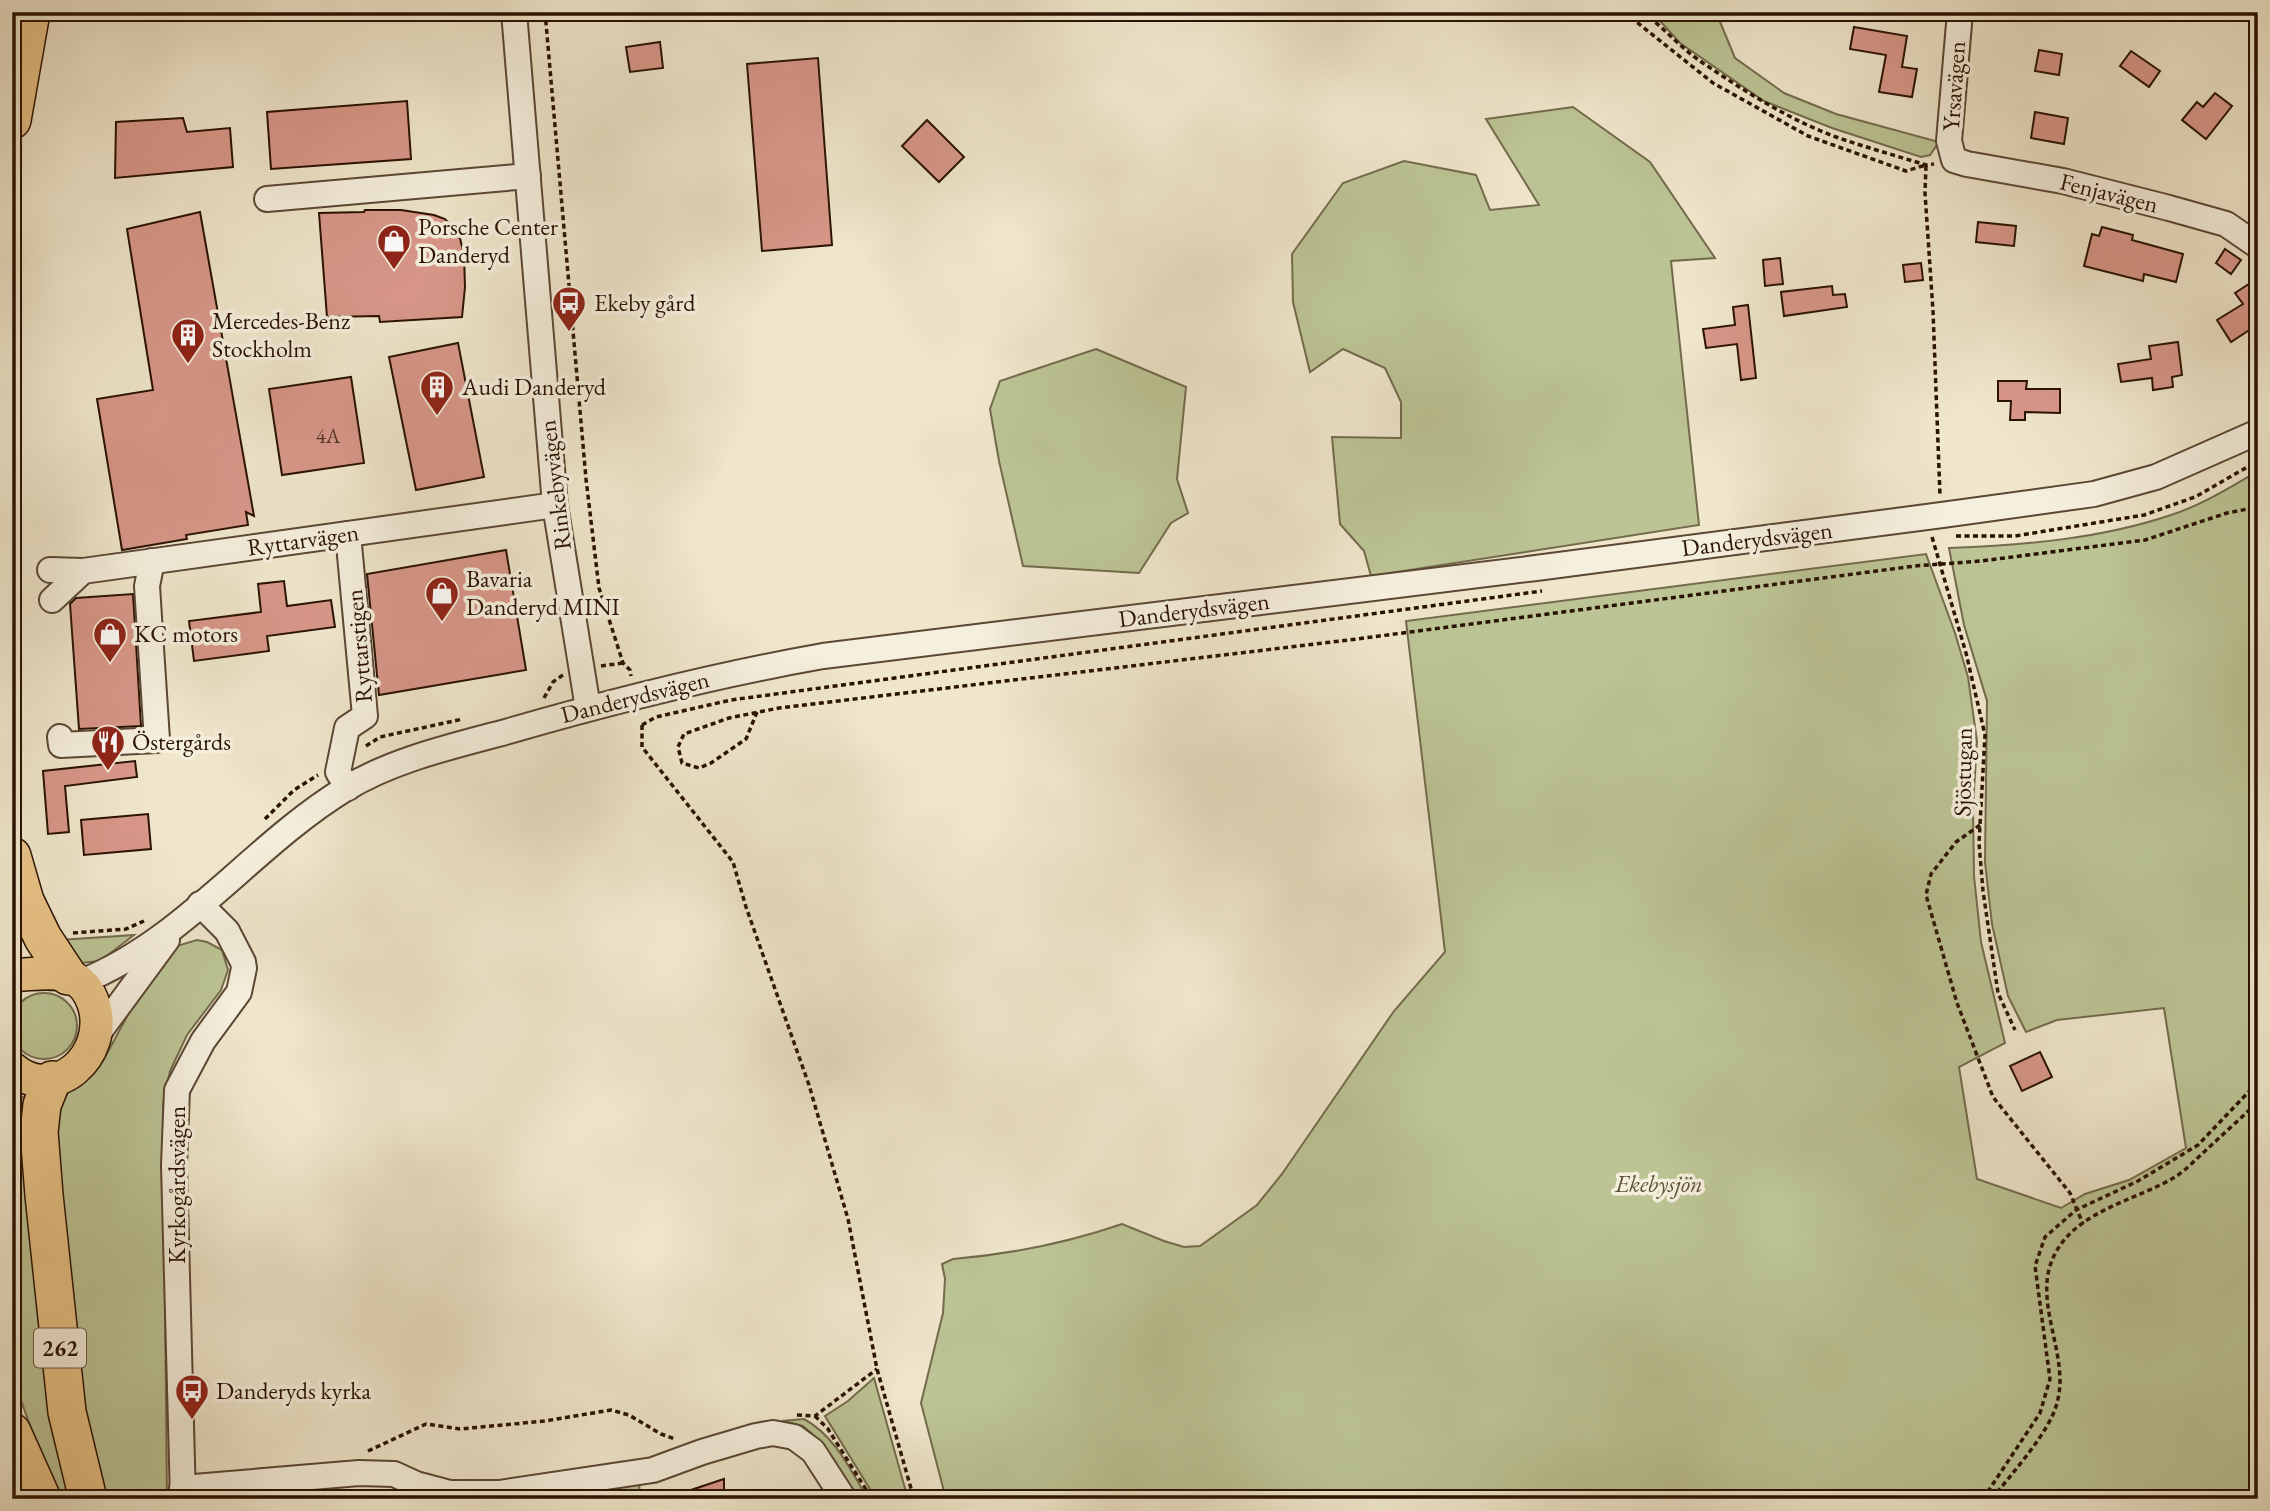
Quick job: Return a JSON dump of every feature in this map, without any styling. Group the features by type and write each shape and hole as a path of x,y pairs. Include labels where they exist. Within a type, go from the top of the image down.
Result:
{"highway":[{"path":"12,31 15,12"},
{"path":"12,120 31,12"},
{"path":"12,856 31,913 43,938 75,979"},
{"name":"262","path":"52,1080 42,1105 39,1132 45,1208 67,1412 88,1499"},
{"path":"12,1432 41,1499"}],"main road":[{"path":"12,1068 17,1073 35,1080 60,1078 78,1067 88,1055 97,1035 97,1016 91,996 75,979 48,973 18,979"}],"street":[{"name":"Rinkebyvägen","path":"513,12 555,505 588,708"},
{"name":"Yrsavägen","path":"1954,160 1950,141 1960,12"},
{"name":"Fenjavägen","path":"1954,160 2063,181 2225,224 2258,246"},
{"path":"267,199 528,176"},
{"name":"Danderydsvägen","path":"75,979 126,961 181,922 308,813 376,772 436,751 588,708 708,678 823,656 1935,516 2106,490 2156,477 2258,432"},
{"name":"Ryttarvägen","path":"50,570 83,571 555,505"},
{"name":"Ryttarstigen","path":"348,534 365,716 347,728 338,772 348,788"},
{"path":"60,737 61,745 157,740 147,586 152,561"},
{"path":"52,600 83,571"},
{"name":"Kyrkogårdsvägen","path":"183,1493 174,1165 177,1090 203,1041 239,992 244,968 227,931 200,904"},
{"name":"Danderydsvägen","path":"97,1035 181,922"},
{"path":"183,1493 278,1490 359,1473 394,1474 416,1484 450,1493 535,1494 653,1470 713,1449 773,1433 794,1437 813,1451 844,1499"}],"path":[{"path":"545,12 586,479 597,575 623,663"},
{"path":"1624,12 1713,83 1808,136 1906,170 1954,160"},
{"path":"1642,12 1701,62 1761,101 1838,138 1926,165"},
{"name":"Sjöstugan","path":"1926,165 1936,423 1935,516 1939,564 1966,653 1985,735 1979,843 1983,891 1998,993 2015,1030"},
{"path":"1935,516 1946,536 2015,536 2144,515 2196,497 2258,461"},
{"path":"757,712 746,739 711,763 699,768 682,763 678,747 684,734 729,718 757,712 2145,540 2227,513 2258,507"},
{"path":"914,1499 877,1369 848,1219 813,1098 733,862 642,747 642,725 656,717 732,701 1542,591"},
{"path":"1980,825 1956,842 1931,874 1926,895 1957,1003 1993,1097 2070,1193 2083,1224"},
{"path":"1983,1499 2040,1413 2050,1379 2035,1266 2045,1237 2076,1210 2138,1181 2198,1145 2258,1082"},
{"path":"1992,1499 2045,1429 2057,1403 2061,1364 2049,1321 2048,1282 2054,1254 2068,1233 2099,1214 2177,1176 2258,1102"},
{"path":"794,1415 815,1416 877,1369"},
{"path":"360,1454 426,1424 460,1429 545,1421 611,1410 629,1415 661,1434 685,1442"},
{"path":"815,1416 828,1429 872,1499"}],"green space":[{"path":"1648,12 1716,12 1735,58 1784,93 1836,114 1939,142 1930,155 1921,157 1832,128 1764,101 1680,43"},
{"path":"1573,107 1650,162 1715,258 1671,261 1699,525 1371,576 1364,551 1340,524 1332,437 1401,438 1401,402 1385,368 1343,349 1310,372 1293,302 1292,254 1343,183 1404,161 1476,175 1490,210 1539,205 1486,119"},
{"path":"1096,349 1186,387 1177,479 1188,513 1171,523 1139,573 1023,566 990,409 1000,381"},
{"name":"Ekebysjön","path":"2258,471 2258,1499 946,1499 921,1403 943,1313 945,1279 942,1264 953,1259 1017,1251 1060,1242 1122,1224 1184,1247 1200,1246 1257,1205 1282,1174 1394,1011 1445,952 1406,621 1926,554 1968,677 1977,741 1973,808 1974,876 1981,942 2005,1043 1959,1067 1977,1179 2061,1208 2085,1194 2129,1180 2186,1148 2164,1008 2057,1020 2026,1032 2008,996 1992,924 1985,862 1987,701 1964,625 1949,548 2062,539 2117,530 2194,506"},
{"path":"134,935 100,961 81,963 58,940"},
{"path":"197,940 222,950 228,970 221,990 187,1035 170,1071 163,1104 167,1499 102,1499 75,1364 57,1129 60,1104 70,1090 89,1078 103,1061 150,974 170,948"},
{"path":"38,993 50,993 62,998 72,1008 77,1026 75,1039 62,1054 50,1059 38,1059 26,1054 16,1044 11,1032 11,1020 16,1008 26,998"},
{"path":"12,1089 24,1098 25,1144 77,1499 61,1499 12,1376"},
{"path":"874,1378 908,1499 876,1499 825,1416 848,1401"},
{"path":"804,1419 825,1434 833,1444 868,1499 858,1499 823,1444 803,1426 782,1421"},
{"path":"639,1482 640,1499 538,1499"}],"building":[{"path":"1854,27 1907,36 1902,67 1917,69 1912,97 1879,92 1886,55 1850,49"},
{"path":"660,42 663,68 630,72 626,47"},
{"path":"2039,50 2062,54 2059,75 2035,71"},
{"path":"2131,51 2160,71 2149,87 2120,66"},
{"path":"818,58 832,245 762,251 747,64"},
{"path":"2215,93 2232,106 2206,139 2182,120 2197,102 2203,107"},
{"path":"407,101 411,159 271,169 267,112"},
{"path":"2035,112 2068,118 2064,144 2031,138"},
{"path":"183,118 187,132 230,128 233,167 115,178 116,122"},
{"path":"927,120 964,157 939,182 902,146"},
{"name":"Porsche Center Danderyd","path":"401,210 434,215 445,219 459,234 464,255 462,317 380,322 379,316 327,317 319,213"},
{"name":"Mercedes-Benz Stockholm","path":"200,212 254,516 246,512 248,525 186,535 187,539 122,550 97,399 153,390 127,229"},
{"path":"1978,222 2016,226 2014,246 1976,242"},
{"path":"2102,227 2133,235 2132,240 2183,254 2176,282 2144,274 2143,281 2084,266 2092,234 2099,236"},
{"path":"2225,249 2241,260 2231,274 2216,263"},
{"path":"1780,258 1783,284 1765,286 1763,260"},
{"path":"1921,263 1923,280 1905,282 1903,265"},
{"path":"2258,278 2258,327 2257,325 2231,342 2217,320 2243,304 2235,293"},
{"path":"1832,286 1833,295 1845,294 1847,307 1784,316 1781,292"},
{"path":"1748,305 1756,378 1741,380 1737,344 1706,348 1703,329 1735,325 1733,307"},
{"path":"2178,342 2182,375 2172,377 2173,387 2153,390 2152,378 2121,382 2118,364 2151,359 2149,346"},
{"name":"Audi Danderyd","path":"458,343 484,477 416,490 389,357"},
{"path":"351,377 364,463 282,475 269,389"},
{"path":"1998,381 2027,381 2026,389 2060,389 2060,413 2025,412 2025,420 2010,420 2011,401 1998,401"},
{"name":"Bavaria Danderyd MINI","path":"506,550 526,670 379,695 367,574"},
{"path":"284,581 287,606 331,600 335,627 267,636 269,651 194,661 189,621 261,612 258,584"},
{"name":"KC motors","path":"133,594 141,726 79,729 70,604 76,598"},
{"path":"135,761 137,777 65,786 69,832 48,834 43,771"},
{"path":"148,814 151,849 84,855 81,820"},
{"path":"2040,1052 2052,1077 2022,1091 2010,1066"},
{"path":"724,1479 724,1499 674,1499 673,1496"}],"place":[{"name":"Porsche Center Danderyd","path":"394,271"},
{"name":"Ekeby gård","path":"569,333"},
{"name":"Mercedes-Benz Stockholm","path":"188,365"},
{"name":"Audi Danderyd","path":"437,417"},
{"name":"Bavaria Danderyd MINI","path":"442,623"},
{"name":"KC motors","path":"110,664"},
{"name":"Östergårds","path":"108,772"},
{"name":"Danderyds kyrka","path":"192,1421"}]}
